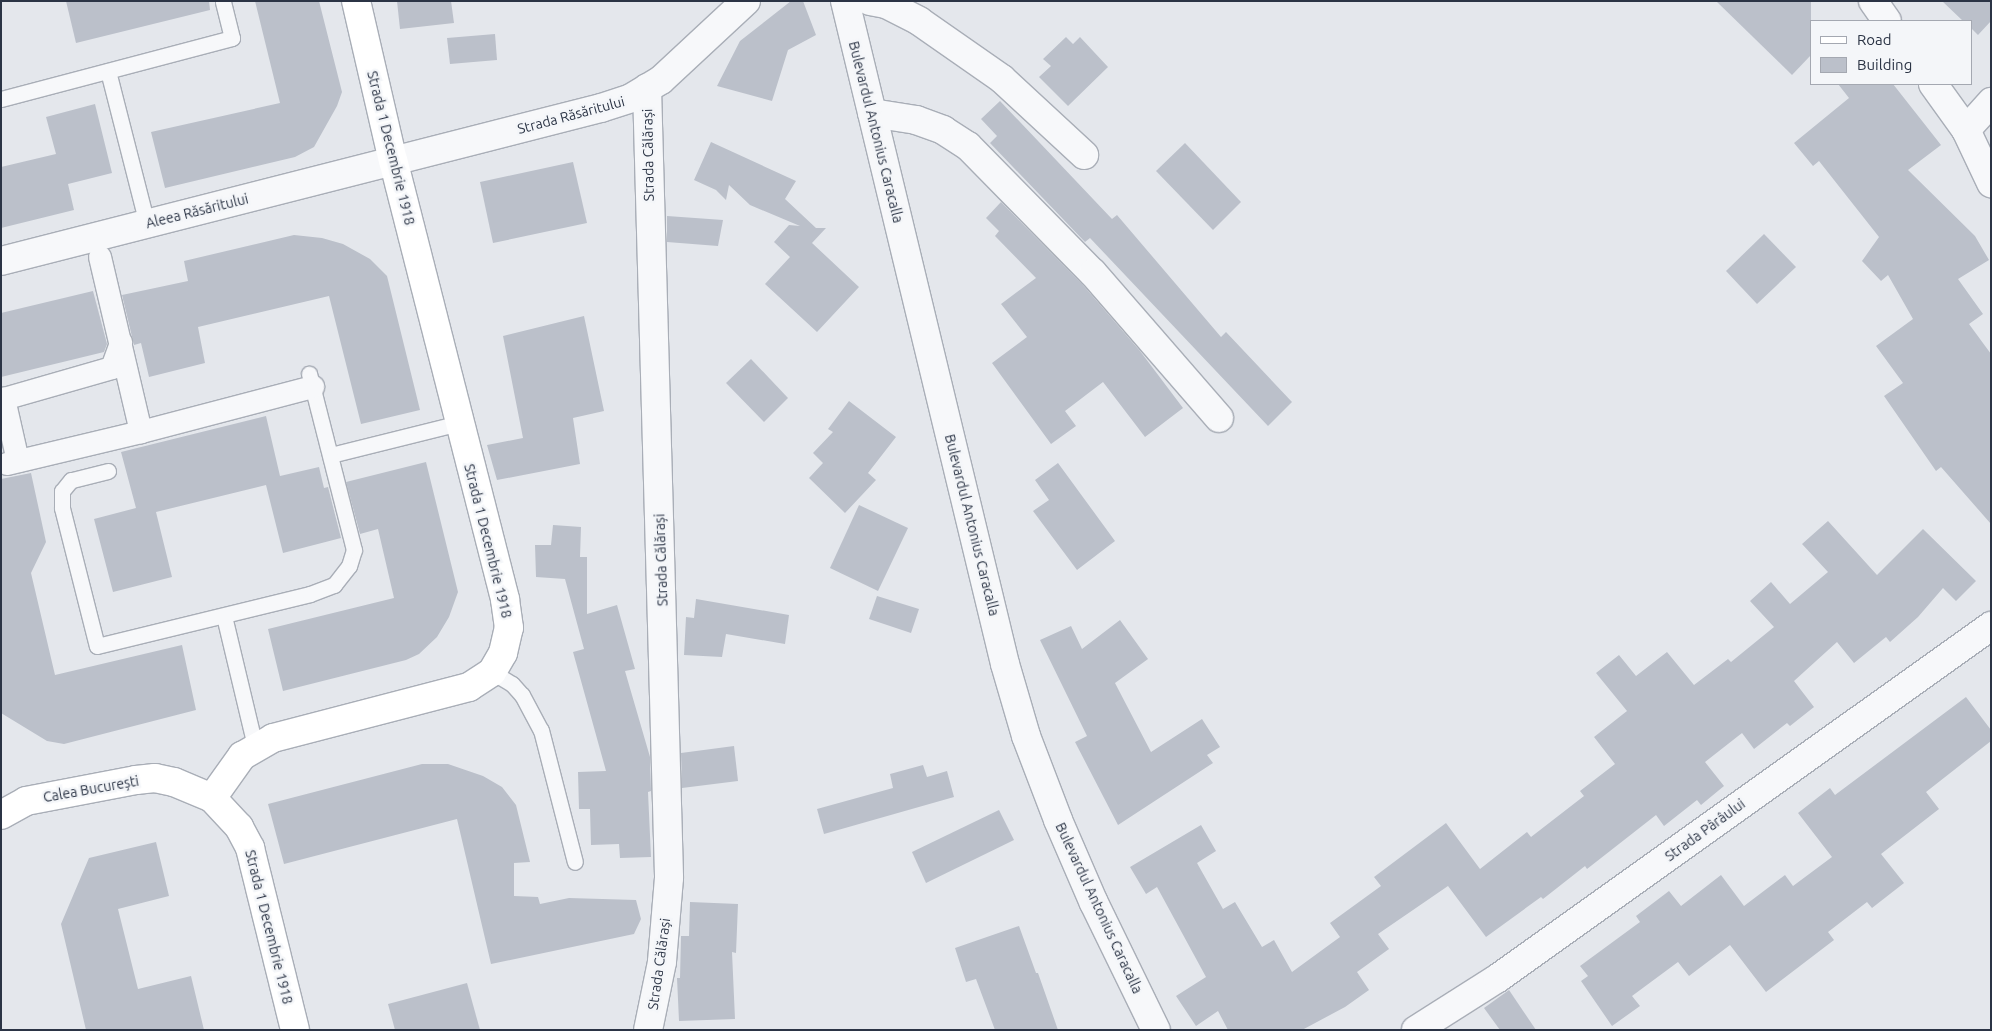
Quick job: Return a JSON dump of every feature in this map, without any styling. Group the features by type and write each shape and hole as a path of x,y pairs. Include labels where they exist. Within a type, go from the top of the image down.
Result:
{"main road":[{"name":"Strada 1 Decembrie 1918","path":"295,1030 250,848 240,827 212,798 242,756 255,746 292,732 469,687 492,672 503,653 509,628 505,599 459,423 356,1"},
{"name":"Calea București","path":"1,815 14,798 155,778 174,782 212,798"}],"street":[{"name":"Strada Răsăritului","path":"394,160 601,108 632,98 662,80 746,1"},
{"name":"Bulevardul Antonius Caracalla","path":"845,1 1005,664 1026,736 1058,820 1094,903 1156,1030"},
{"path":"870,1 886,4 919,21 1002,79 1084,154"},
{"path":"1873,1 1886,20"},
{"path":"1934,85 1966,130 1991,183"},
{"name":"Strada Călărași","path":"647,88 669,878 662,962 648,1030"},
{"path":"1966,130 1991,102"},
{"path":"872,113 916,120 943,130 968,146 1093,274 1219,418"},
{"name":"Aleea Răsăritului","path":"1,261 394,160"},
{"path":"100,257 141,432"},
{"path":"121,343 112,368 4,399 12,462 141,432 311,380"},
{"name":"Strada Pârâului","path":"1416,1030 1498,978 1991,626"}],"lane":[{"path":"1,98 232,38 223,1"},
{"path":"108,71 147,224"},
{"path":"108,471 71,480 62,491 62,508 97,646 310,594 334,585 349,566 354,550 311,380"},
{"path":"331,455 459,423"},
{"path":"224,616 255,746"},
{"path":"492,672 512,684 522,695 541,730 575,862"}],"building":[{"path":"66,1 209,1 210,10 76,43"},
{"path":"255,1 319,1 342,92 337,106 314,147 295,157 165,188 151,132 280,103"},
{"path":"397,1 451,1 454,23 400,29"},
{"path":"791,1 803,1 816,35 788,50 772,101 717,86 740,41"},
{"path":"1716,1 1811,1 1810,56 1792,75"},
{"path":"1942,1 1991,1 1991,21 1978,35 1972,29 1972,20 1962,20"},
{"path":"495,34 497,60 450,64 447,38"},
{"path":"1066,37 1073,44 1080,37 1108,67 1068,106 1039,77 1051,66 1043,59"},
{"path":"1839,85 1894,85 1941,145 1908,170 1975,236 1989,260 1958,279 1983,314 1969,324 1991,354 1991,524 1941,467 1936,471 1884,396 1903,383 1876,346 1913,319 1888,275 1881,281 1862,261 1879,237 1819,161 1813,166 1794,143 1849,98"},
{"path":"1000,101 1112,219 1117,215 1221,337 1226,332 1292,402 1268,426 1090,238 1085,242 990,143 997,136 981,119"},
{"path":"95,104 112,173 68,184 74,210 1,228 1,167 56,154 46,117"},
{"path":"711,142 796,181 785,199 816,228 826,228 812,243 859,287 817,332 765,284 790,257 774,242 789,225 800,226 750,205 729,185 726,200 716,190 694,180"},
{"path":"1185,143 1241,202 1213,230 1156,171"},
{"path":"573,162 587,223 493,243 480,182"},
{"path":"1001,202 1082,284 1140,351 1183,408 1145,437 1103,382 1065,411 1076,426 1051,444 992,363 1027,337 1001,304 1036,278 995,236 999,231 986,218"},
{"path":"667,216 723,220 718,246 667,242"},
{"path":"1764,234 1796,267 1757,304 1726,271"},
{"path":"294,235 322,238 343,244 370,259 387,276 420,410 361,424 329,296 198,327 205,363 149,377 141,343 134,345 122,295 188,281 184,261"},
{"path":"93,291 107,344 104,352 1,377 1,313"},
{"path":"584,316 604,411 573,418 580,464 497,480 487,445 523,438 503,336"},
{"path":"751,359 788,398 764,422 726,383"},
{"path":"849,401 896,437 868,473 876,480 845,513 809,478 823,463 813,453 833,432 828,429"},
{"path":"266,416 280,476 319,467 324,488 328,487 341,538 283,553 266,485 156,512 172,577 113,592 94,519 136,508 121,452"},
{"path":"426,462 458,592 449,617 437,637 419,654 406,660 283,691 268,629 394,598 378,529 360,534 346,482"},
{"path":"1058,463 1115,541 1077,570 1033,511 1049,500 1035,480"},
{"path":"31,473 46,542 31,573 55,675 182,645 196,710 64,744 47,741 1,713 1,479"},
{"path":"859,505 908,528 878,591 830,568"},
{"path":"1828,521 1877,575 1923,529 1976,581 1956,601 1943,588 1918,617 1890,642 1886,637 1854,663 1837,642 1794,681 1814,707 1790,726 1787,723 1754,749 1742,733 1705,762 1724,786 1701,805 1697,800 1664,826 1656,815 1587,869 1585,866 1543,899 1541,897 1486,937 1448,886 1378,934 1389,949 1357,972 1369,990 1345,1007 1302,1030 1228,1030 1218,1011 1196,1026 1176,996 1206,977 1157,887 1146,894 1130,867 1201,825 1216,851 1197,863 1223,909 1235,902 1262,947 1274,940 1292,972 1340,937 1330,923 1381,886 1374,877 1446,823 1480,869 1527,832 1531,837 1584,796 1580,791 1615,764 1594,737 1627,711 1596,673 1619,655 1636,676 1667,652 1694,685 1728,659 1731,662 1774,627 1750,601 1771,582 1790,604 1828,572 1802,544"},
{"path":"553,525 581,527 580,557 587,557 587,614 617,605 635,669 625,671 650,757 651,791 648,792 651,857 620,858 619,844 591,845 590,809 579,809 578,772 606,771 573,652 584,649 565,579 536,577 535,545 551,545"},
{"path":"877,596 919,609 911,633 869,619"},
{"path":"696,599 789,615 785,644 726,634 722,657 684,655 686,617 694,618"},
{"path":"1120,620 1148,659 1115,683 1151,752 1202,719 1220,747 1207,755 1213,763 1118,825 1075,742 1087,736 1040,640 1071,626 1082,649"},
{"path":"1966,697 1991,730 1991,741 1926,792 1939,809 1881,854 1904,883 1872,908 1867,902 1828,932 1834,940 1766,992 1730,945 1689,976 1678,962 1632,996 1640,1006 1612,1026 1581,981 1588,976 1580,966 1640,922 1636,916 1669,891 1681,906 1721,875 1744,906 1785,875 1793,886 1832,857 1798,813 1830,788 1835,795"},
{"path":"734,746 738,781 682,788 681,753"},
{"path":"422,764 448,764 483,776 502,787 516,805 530,862 514,863 514,896 538,897 540,904 569,898 636,900 641,919 634,934 491,964 457,819 284,864 268,804"},
{"path":"923,765 927,777 947,771 954,797 824,834 817,809 893,788 890,774"},
{"path":"999,810 1014,840 926,883 912,852"},
{"path":"156,842 169,896 118,909 138,989 191,976 204,1030 86,1030 61,924 89,858"},
{"path":"690,902 738,904 736,953 732,952 735,1019 679,1021 677,978 680,978 681,936 689,936"},
{"path":"1019,926 1058,1030 995,1030 976,979 966,982 955,948"},
{"path":"467,983 480,1030 395,1030 388,1004"},
{"path":"1509,990 1536,1030 1500,1030 1484,1008"}]}
